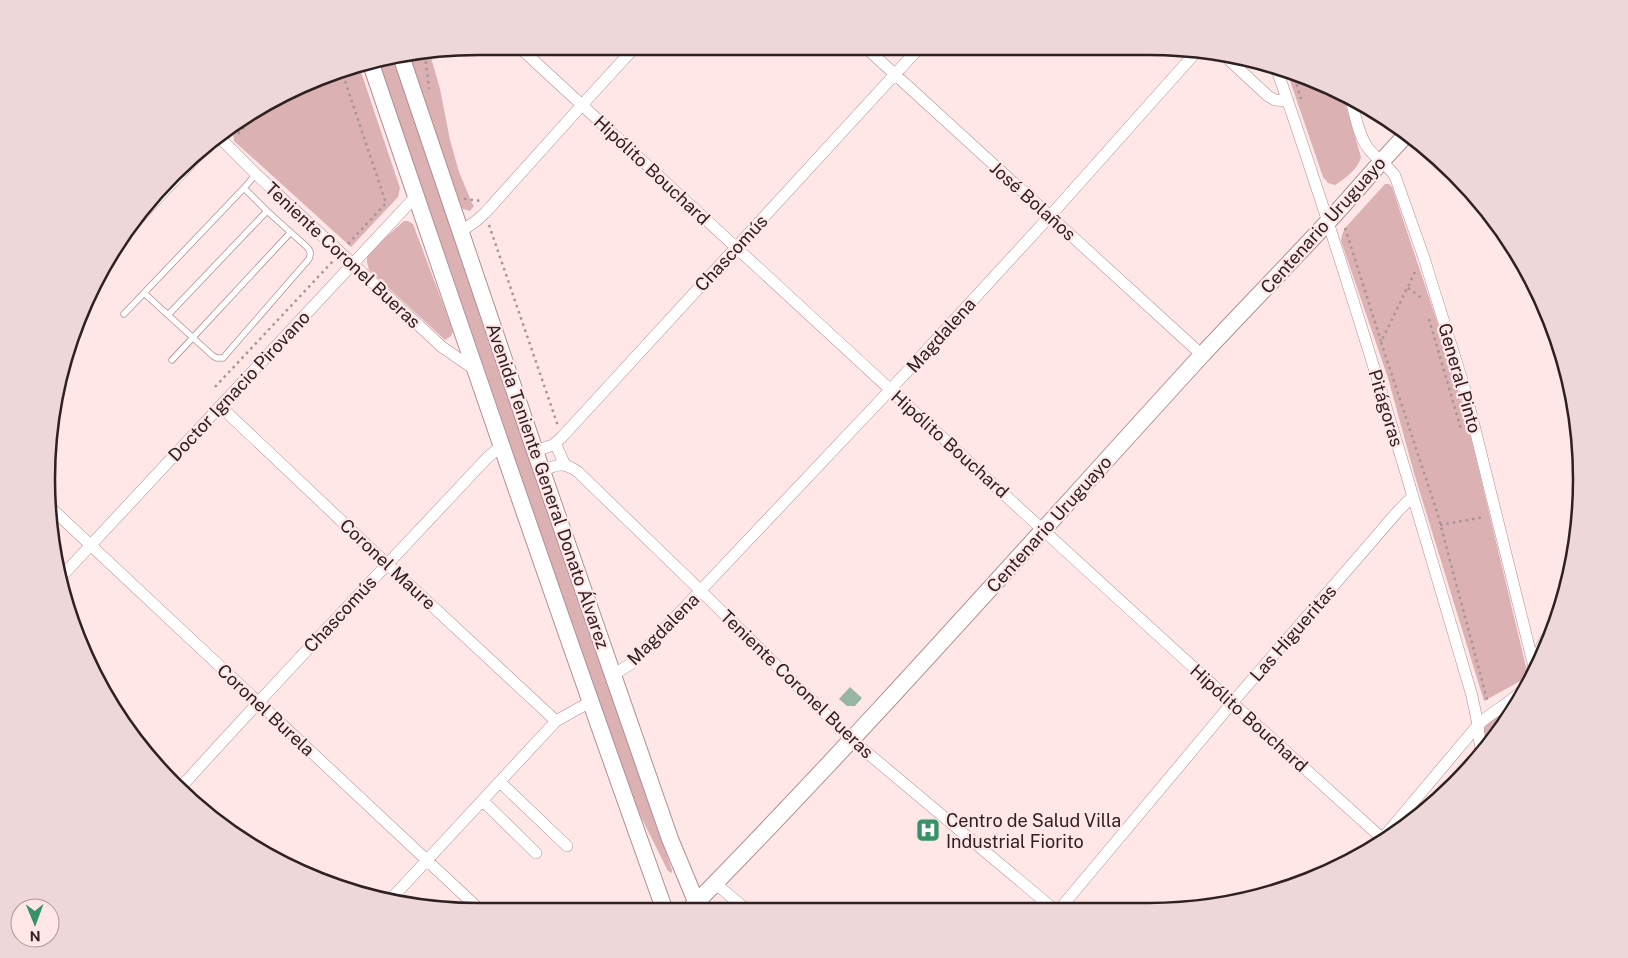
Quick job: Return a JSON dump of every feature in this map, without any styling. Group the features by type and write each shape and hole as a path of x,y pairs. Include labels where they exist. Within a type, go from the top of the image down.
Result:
{"main road":[{"name":"Avenida Teniente General Donato Álvarez","path":"403,62 535,451 693,903"},
{"name":"Avenida Teniente General Donato Álvarez","path":"372,68 474,369 662,903"},
{"name":"Centenario Uruguayo","path":"699,903 852,740 1202,355 1402,139"}],"street":[{"name":"Hipólito Bouchard","path":"528,55 1377,837"},
{"path":"460,232 485,213 628,55"},
{"name":"José Bolaños","path":"874,55 1202,355"},
{"name":"Chascomús","path":"535,451 558,440 913,55"},
{"name":"Magdalena","path":"613,675 632,663 890,390 1050,216 1191,58"},
{"path":"1233,63 1268,96 1275,100 1288,101"},
{"name":"Pitágoras","path":"1279,76 1328,221 1413,496 1472,696 1480,743"},
{"name":"General Pinto","path":"1354,108 1368,149 1395,176 1424,258 1466,393 1532,660"},
{"name":"Teniente Coronel Bueras","path":"223,141 442,347 474,369"},
{"name":"Doctor Ignacio Pirovano","path":"65,572 416,196"},
{"name":"Coronel Maure","path":"220,406 556,721"},
{"path":"542,471 554,465 565,465 558,440"},
{"name":"Chascomús","path":"184,784 387,564 502,445"},
{"name":"Teniente Coronel Bueras","path":"565,465 578,472 852,740 1047,903"},
{"name":"Las Higueritas","path":"1064,903 1232,703 1413,496"},
{"name":"Coronel Burela","path":"57,513 472,903"},
{"path":"1395,824 1478,725 1489,714 1512,698"},
{"path":"395,895 556,721 590,702"},
{"path":"500,782 568,846"},
{"path":"483,801 536,852"},
{"path":"716,884 739,903"}],"lane":[{"path":"124,314 256,174"},
{"path":"144,293 213,356 223,358 308,259 311,252 244,188"},
{"path":"168,315 267,211"},
{"path":"172,360 290,233"}],"path":[{"path":"425,59 429,93"},
{"path":"344,78 393,220"},
{"path":"238,134 248,123"},
{"path":"462,190 466,199 481,201 558,440"},
{"path":"215,387 386,203"},
{"path":"1346,228 1440,525 1486,695 1489,714"},
{"path":"1381,342 1417,270"},
{"path":"1408,288 1422,298 1425,308"},
{"path":"1428,317 1462,432"},
{"path":"1440,525 1485,517"}],"shaded area":[{"path":"431,58 459,172 474,206 470,211 463,209 459,205 411,61"},
{"path":"395,63 672,873 668,871 633,801 380,67"},
{"path":"361,72 400,188 398,197 351,247 234,141 233,133 267,112 317,87"},
{"path":"1290,80 1311,87 1345,103 1361,157 1360,161 1347,177 1335,185 1328,183 1323,177"},
{"path":"1385,184 1389,184 1392,187 1444,342 1468,425 1527,671 1522,680 1484,701 1414,473 1388,378 1341,241 1345,228"},
{"path":"404,221 413,224 453,331 451,336 445,340 369,270 367,254"},
{"path":"1504,712 1484,738 1483,731 1486,724"}],"building":[{"path":"850,687 862,698 855,706 847,706 839,699"}],"place":[{"name":"Centro de Salud Villa Industrial Fiorito","path":"928,830"}]}
